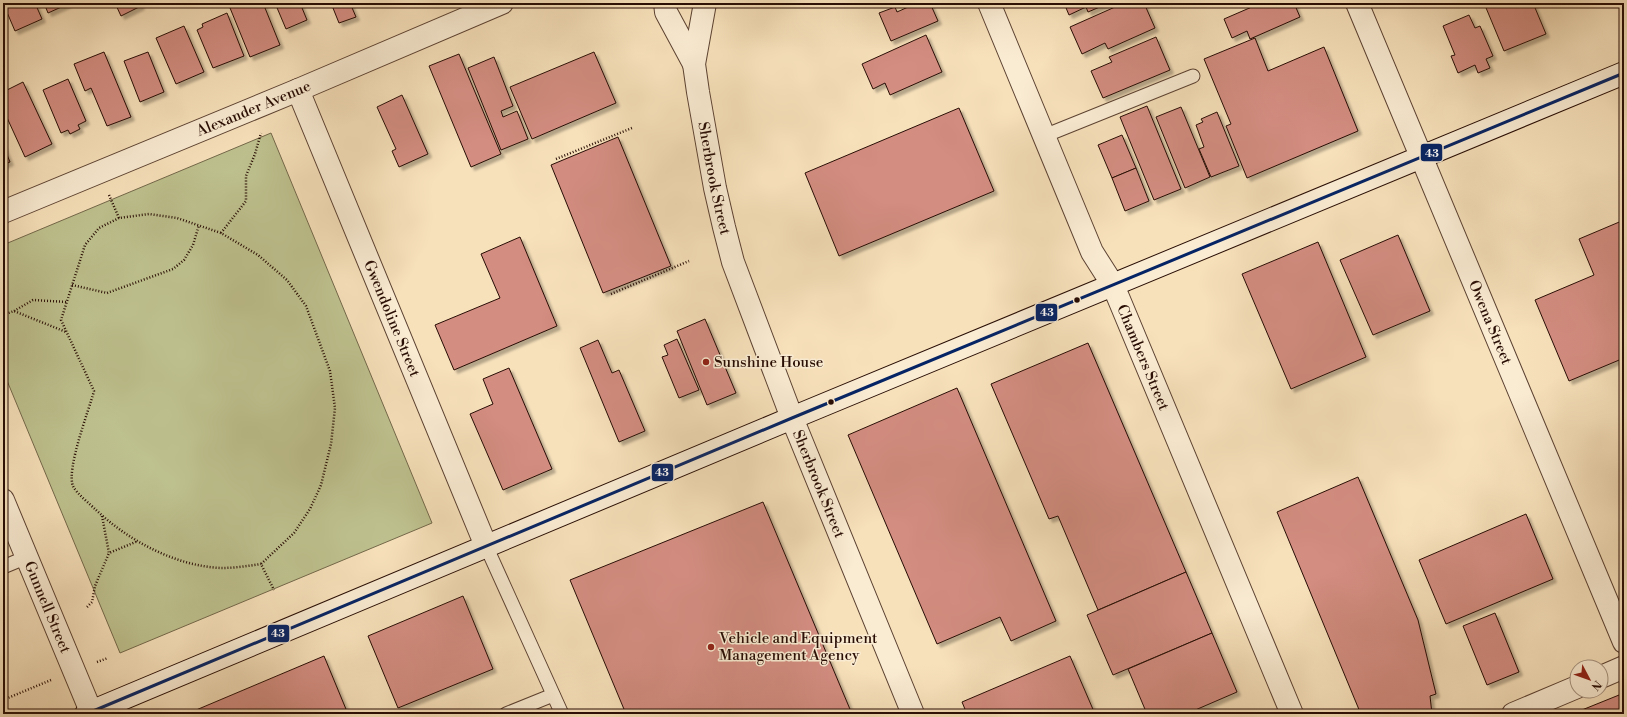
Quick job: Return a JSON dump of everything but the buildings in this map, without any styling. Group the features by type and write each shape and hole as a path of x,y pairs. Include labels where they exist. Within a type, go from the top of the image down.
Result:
{"street":[{"name":"Alexander Avenue","path":"3,212 298,90 502,3"},
{"name":"Sherbrook Street","path":"665,3 666,12 694,64"},
{"name":"Sherbrook Street","path":"705,3 694,64 706,142 724,227 736,269 792,418 914,714"},
{"name":"Chambers Street","path":"989,3 1092,252 1113,285 1292,714"},
{"name":"Owena Street","path":"1357,3 1624,642"},
{"path":"90,713 792,418 1624,73"},
{"name":"Gwendoline Street","path":"298,90 486,546"},
{"name":"Gunnell Street","path":"3,500 90,713"},
{"path":"1609,674 1624,667"},
{"path":"1512,714 1569,690"}],"lane":[{"path":"1044,136 1193,76"},
{"path":"486,546 562,714"},
{"path":"3,567 27,557"},
{"path":"506,714 553,695"}],"path":[{"path":"556,159 632,128"},
{"path":"221,233 246,201 246,176 255,154 262,129"},
{"path":"107,190 120,218"},
{"path":"149,214 177,218 221,233 258,255 287,280 306,306 330,371 335,408 331,444 323,478 310,510 294,533 261,564 222,568 190,563 146,546 102,516 73,486 72,476 74,458 94,391 61,320 85,245 99,228 120,218 149,214"},
{"path":"72,285 107,293 173,269 184,260 193,245 199,225"},
{"path":"611,294 689,260"},
{"path":"3,315 14,311 33,300 67,302"},
{"path":"14,311 66,332"},
{"path":"87,607 92,602 95,586 109,553 102,516"},
{"path":"109,553 138,541"},
{"path":"261,564 274,590"}],"green space":[{"path":"271,133 432,523 120,653 3,371 3,245"}],"transit line":[{"name":"43","path":"86,714 792,418 1624,73"}],"place":[{"name":"Sunshine House","path":"706,362"},
{"name":"Vehicle and Equipment Management Agency","path":"711,647"}]}
